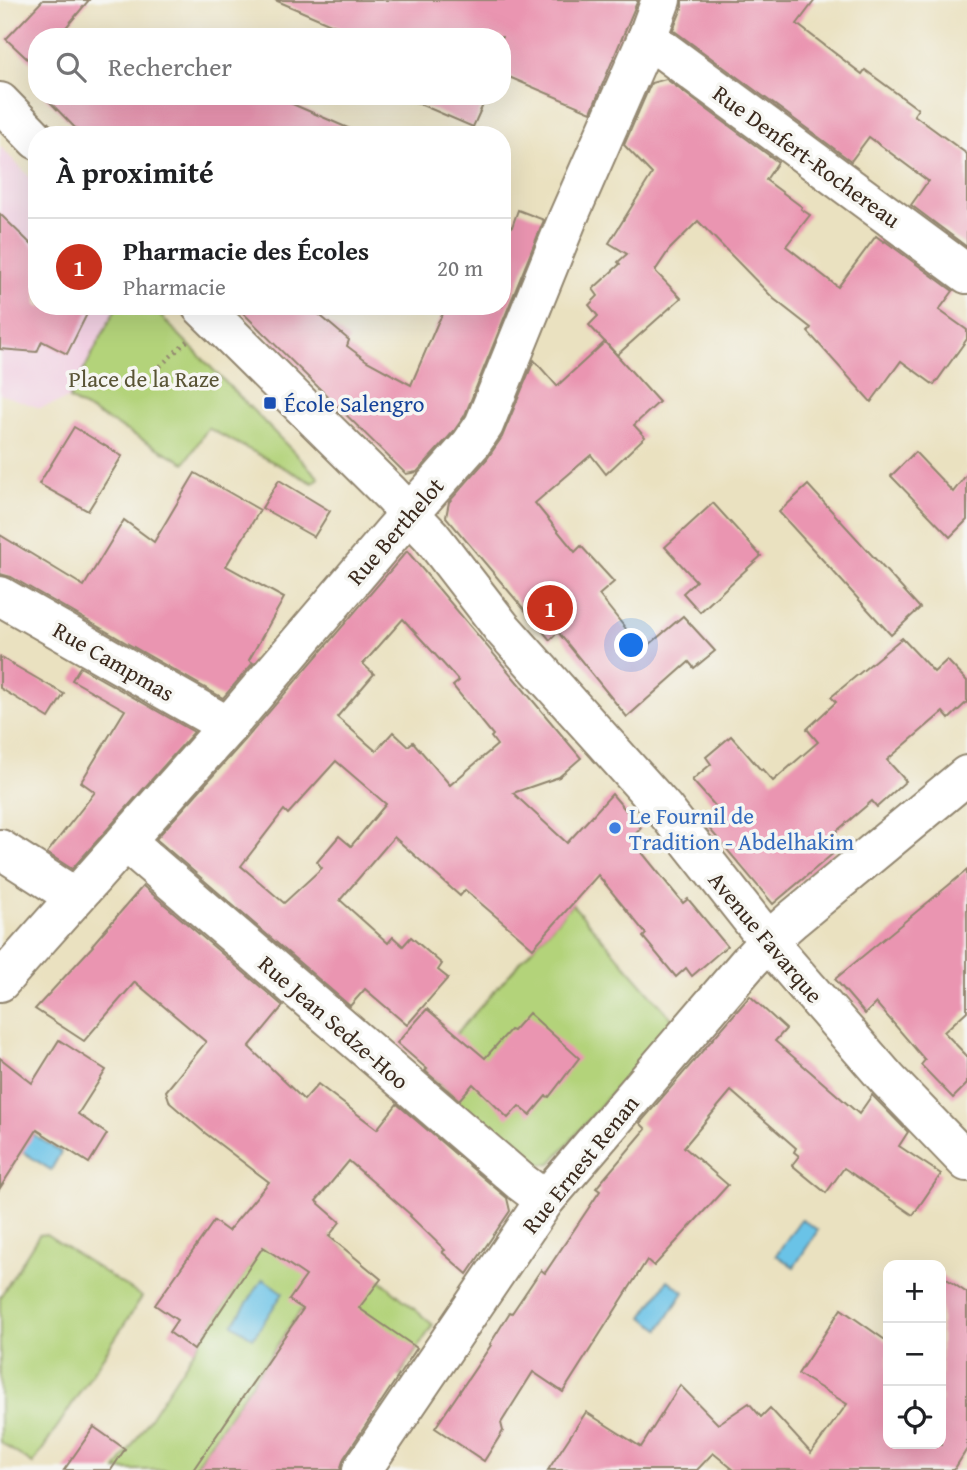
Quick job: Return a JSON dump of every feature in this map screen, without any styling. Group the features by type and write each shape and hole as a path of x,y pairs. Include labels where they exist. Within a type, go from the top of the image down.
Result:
{"street":[{"name":"Rue Berthelot","path":"0,982 228,726 471,444 484,425 661,0"},
{"name":"Rue Denfert-Rochereau","path":"647,38 967,274"},
{"path":"0,102 28,131"},
{"name":"Avenue Favarque","path":"188,322 410,513 517,646 664,809 768,941 888,1080 967,1162"},
{"name":"Rue Campmas","path":"0,596 228,726"},
{"name":"Rue Ernest Renan","path":"362,1470 545,1200 768,941 967,775"},
{"name":"Rue Jean Sedze-Hoo","path":"125,842 545,1200"},
{"path":"0,849 75,897"}],"path":[{"path":"155,371 188,322"}],"shaded area":[{"path":"0,146 28,176 28,315 112,315 69,399 40,408 0,394"}],"green space":[{"name":"Place de la Raze","path":"112,315 160,315 319,478 313,483 208,428 185,463 69,399"},
{"path":"572,904 674,1021 551,1163 532,1166 423,1071"},
{"path":"292,1201 304,1215 433,1325 399,1376 301,1310 192,1470 116,1470"},
{"path":"46,1234 142,1297 33,1464 0,1442 0,1297 39,1235"}],"water":[{"path":"28,1131 61,1152 51,1170 17,1148"},
{"path":"801,1219 818,1230 794,1267 776,1255"},
{"path":"263,1279 283,1293 253,1338 233,1324"},
{"path":"668,1280 684,1292 660,1329 643,1317"}],"building":[{"path":"43,0 89,0 66,28 28,28 28,60 6,39"},
{"path":"275,0 638,0 591,112 511,78 511,28 340,28"},
{"path":"682,0 815,0 797,24 862,74 865,70 918,109 914,115 967,154 967,247 911,205 928,181 869,137 851,161 673,30 682,8"},
{"path":"666,79 778,162 766,180 810,215 786,246 838,287 876,236 953,291 939,310 967,330 967,339 934,385 901,361 871,402 808,332 811,328 774,299 698,221 669,250 655,271 681,298 617,355 589,325 598,316 589,305 598,296 593,289 627,254 609,243 652,174 624,145 651,83"},
{"path":"53,105 295,105 343,126 73,126"},
{"path":"422,105 483,105 473,126"},
{"path":"518,210 544,220 511,301 511,227"},
{"path":"0,214 28,241 28,315 86,315 67,354 42,341 37,352 0,349"},
{"path":"245,315 320,315 349,340 347,346 367,361 411,385 442,315 506,315 465,415 417,472 406,474"},
{"path":"605,342 659,402 634,425 645,437 606,474 591,455 535,503 575,552 581,546 614,582 599,595 643,650 683,616 715,651 694,668 689,662 627,717 558,632 550,640 446,517 449,502 487,459 502,437 534,360 557,386"},
{"path":"74,427 122,456 88,511 39,484"},
{"path":"915,452 953,492 967,474 967,520 950,537 891,476"},
{"path":"195,473 260,510 226,566 284,598 249,660 253,663 223,698 11,577 0,574 0,535 84,586 124,520 154,542"},
{"path":"279,480 330,511 314,537 262,508"},
{"path":"808,485 920,608 891,635 779,512"},
{"path":"713,503 761,556 700,612 683,593 696,581 665,547"},
{"path":"407,551 581,758 559,777 513,793 567,843 612,794 641,828 631,839 683,903 688,899 727,946 692,976 686,968 676,977 643,937 646,934 598,875 533,948 465,890 460,896 394,837 340,900 388,943 393,937 403,946 411,937 442,964 438,970 448,978 407,1025 365,989 350,1006 156,839","holes":["403,619 459,681 453,686 493,735 491,737 497,745 450,785 413,742 408,746 393,732 376,751 337,717 374,674 363,664","336,761 386,804 351,846 339,836 317,862 322,868 284,903 241,866 284,810 288,814"]},
{"path":"902,638 934,672 947,660 967,681 967,702 949,719 943,712 887,760 906,781 877,807 872,801 825,841 835,852 773,904 702,820 717,808 692,780 711,764 706,757 731,736 773,781 818,742 807,729 836,702 831,697"},
{"path":"0,657 64,694 49,718 0,688"},
{"path":"80,667 194,732 72,869 47,853 95,792 81,782 125,710 72,680"},
{"path":"967,870 967,1011 944,1032 967,1056 967,1084 953,1098 921,1065 925,1060 876,1003 865,1014 835,979"},
{"path":"143,886 283,1006 249,1047 304,1100 318,1084 377,1129 397,1104 507,1198 510,1211 467,1274 442,1252 445,1250 411,1215 349,1161 316,1201 340,1222 329,1236 381,1279 359,1308 417,1348 344,1458 340,1470 193,1470 303,1309 289,1300 306,1276 263,1247 194,1350 169,1332 177,1320 155,1305 214,1221 228,1231 269,1182 170,1103 166,1091 206,1042 135,982 84,1041 35,1009"},
{"path":"750,996 786,1029 775,1041 859,1114 872,1095 908,1132 899,1146 941,1174 913,1215 844,1168 826,1193 792,1165 799,1156 794,1152 796,1148 731,1091 684,1147 728,1185 654,1266 647,1260 563,1392 533,1372 501,1423 503,1431 484,1461 435,1428 510,1312 512,1313 541,1270 545,1273 600,1191 596,1188 646,1129 640,1123"},
{"path":"427,1009 485,1058 529,1013 579,1058 549,1097 546,1096 530,1115 519,1106 508,1118 473,1084 459,1100 397,1043"},
{"path":"59,1040 106,1070 78,1114 107,1134 89,1163 37,1130 0,1188 0,1058 32,1083"},
{"path":"946,1278 967,1293 967,1449 954,1470 734,1470 713,1453 697,1470 548,1470 586,1412 641,1447 680,1385 718,1424 749,1403 761,1417 770,1408 811,1453 847,1404 798,1374 841,1309 883,1338 883,1449 946,1449"},
{"path":"94,1427 125,1449 111,1470 64,1470"}],"place":[{"name":"École Salengro","path":"270,403"},
{"name":"Pharmacie des Écoles","path":"550,608"},
{"name":"Le Fournil de Tradition - Abdelhakim","path":"615,828"}]}
